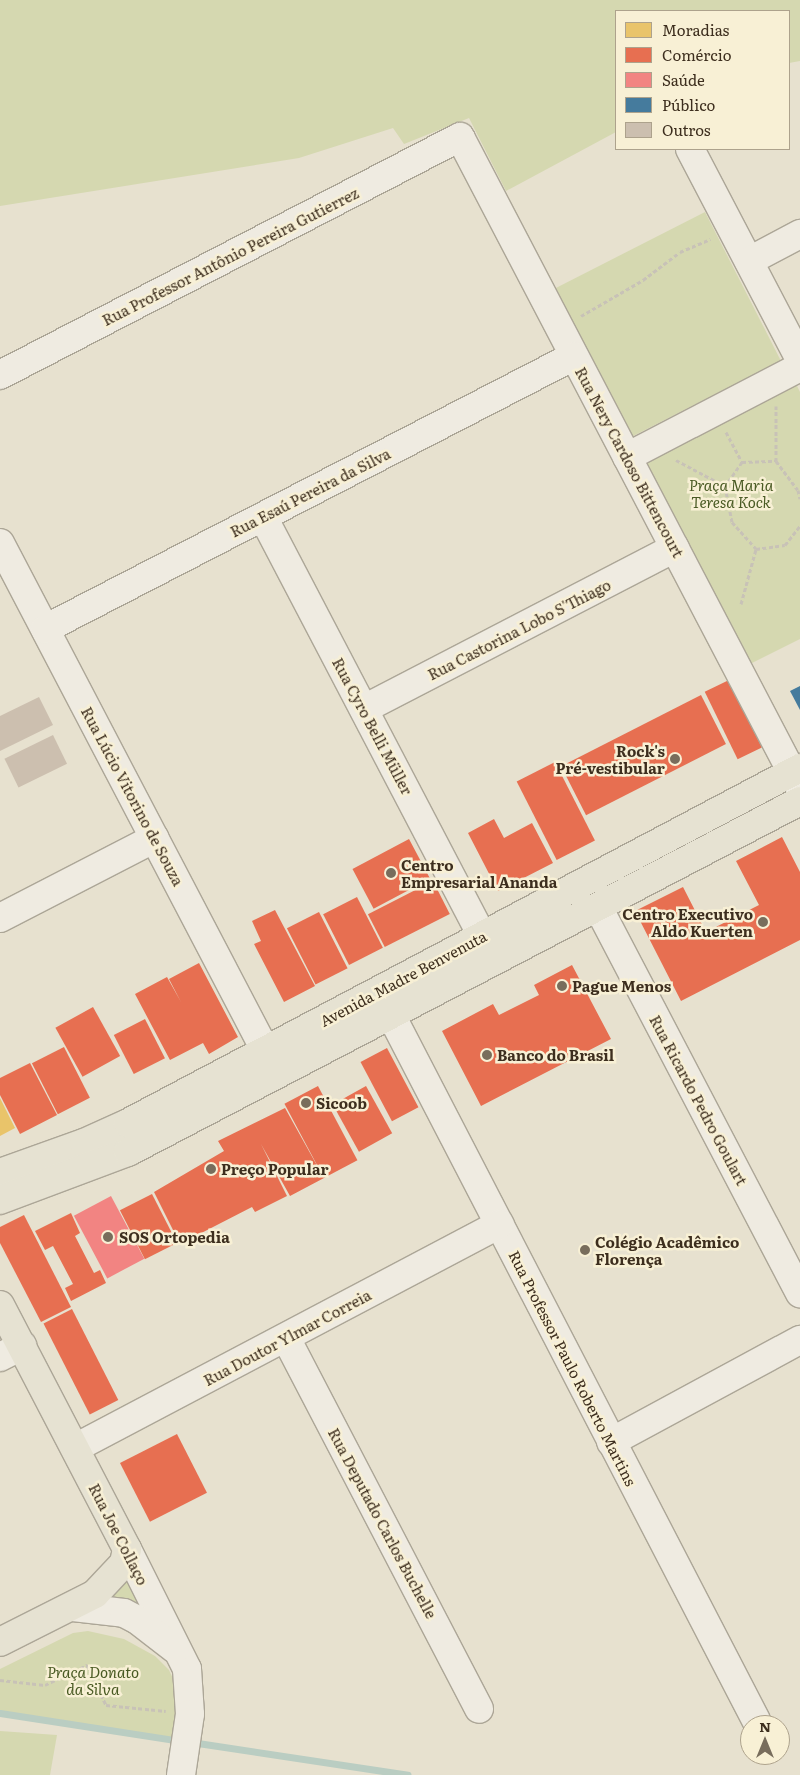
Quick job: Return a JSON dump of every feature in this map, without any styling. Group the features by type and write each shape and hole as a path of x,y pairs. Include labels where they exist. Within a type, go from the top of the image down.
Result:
{"main road":[{"name":"Avenida Madre Benvenuta","path":"0,1173 84,1143 128,1123 482,936 798,776"},
{"name":"Avenida Madre Benvenuta","path":"0,1200 128,1152 800,801"},
{"name":"Rua Joe Collaço","path":"0,1305 11,1351 75,1448 127,1549"},
{"path":"0,1642 95,1594 114,1576 124,1563 127,1549"}],"street":[{"name":"Rua Nery Cardoso Bittencourt","path":"460,137 675,548 798,776"},
{"name":"Rua Professor Antônio Pereira Gutierrez","path":"0,375 460,137"},
{"path":"691,150 800,359"},
{"path":"749,261 800,234"},
{"name":"Rua Esaú Pereira da Silva","path":"46,629 574,356"},
{"path":"627,457 800,367"},
{"name":"Rua Cyro Belli Müller","path":"263,517 482,936"},
{"name":"Rua Lúcio Vitorino de Souza","path":"0,543 266,1050"},
{"name":"Rua Castorina Lobo S'Thiago","path":"364,709 675,548"},
{"path":"0,918 155,838"},
{"name":"Rua Ricardo Pedro Goulart","path":"598,907 800,1293"},
{"name":"Rua Professor Paulo Roberto Martins","path":"391,1015 753,1715"},
{"name":"Rua Doutor Ylmar Correia","path":"75,1448 499,1224"},
{"name":"Rua Deputado Carlos Buchelle","path":"286,1338 479,1708"},
{"path":"611,1442 800,1340"},
{"name":"Rua Joe Collaço","path":"127,1549 180,1653 190,1683 190,1720 183,1764"},
{"path":"73,1606 124,1614 136,1619 180,1653"}],"path":[{"path":"560,328 643,280 680,252 732,230"},
{"path":"776,403 776,461 799,490 800,499"},
{"path":"725,430 742,462"},
{"path":"670,457 725,486"},
{"path":"742,462 776,461"},
{"path":"742,462 725,486 732,522 756,549"},
{"path":"756,549 785,545 800,526"},
{"path":"741,604 756,549"},
{"path":"0,1680 45,1685 87,1664 106,1705 190,1720"}],"green space":[{"path":"0,0 800,0 800,61 790,63 790,10 615,10 615,133 506,191 469,118 404,144 393,128 299,158 0,206"},
{"path":"705,212 781,361 630,438 554,289"},
{"name":"Praça Maria Teresa Kock","path":"795,382 800,392 800,639 744,667 638,462"},
{"path":"129,1571 156,1622 96,1602"},
{"name":"Praça Donato da Silva","path":"88,1631 124,1639 155,1656 169,1670 176,1685 177,1740 0,1713 0,1669 73,1633"},
{"path":"0,1731 57,1735 50,1775 0,1775"}],"building: Moradias":[{"path":"0,1098 15,1128 0,1136"}],"building: Comércio":[{"path":"729,680 762,747 738,759 705,692"},
{"path":"701,695 726,744 586,815 561,766"},
{"path":"555,762 595,840 557,860 517,782"},
{"path":"494,819 504,838 532,823 553,863 498,891 468,833"},
{"name":"Centro Executivo Aldo Kuerten","path":"782,837 800,872 800,940 681,1001 635,911 683,887 706,932 759,905 736,861"},
{"name":"Centro Empresarial Ananda","path":"409,839 430,879 374,909 352,869"},
{"path":"433,881 450,914 385,947 368,914"},
{"path":"357,897 383,948 349,965 323,914"},
{"path":"275,910 315,986 284,1002 254,944 261,941 252,921"},
{"path":"319,912 348,968 316,984 287,928"},
{"path":"199,963 238,1037 209,1054 203,1043 170,1060 135,994 167,977 181,1002 169,979"},
{"path":"572,965 611,1039 481,1106 442,1031 493,1004 499,1015 539,995 534,985"},
{"path":"93,1007 120,1056 83,1077 55,1028"},
{"path":"145,1019 165,1058 134,1074 114,1035"},
{"path":"64,1047 90,1098 58,1114 32,1063"},
{"path":"387,1048 418,1107 392,1121 361,1062"},
{"path":"30,1063 57,1115 20,1134 0,1095 0,1078"},
{"path":"318,1086 357,1160 324,1178 284,1104"},
{"path":"366,1086 392,1133 359,1152 333,1104"},
{"path":"285,1108 324,1178 290,1196 261,1144 287,1196 255,1212 252,1207 180,1244 154,1192 224,1151 218,1141"},
{"path":"152,1194 177,1243 145,1259 120,1210"},
{"path":"71,1213 80,1233 75,1236 94,1273 100,1270 106,1283 71,1301 65,1288 73,1284 53,1246 45,1250 35,1231"},
{"path":"24,1215 71,1307 41,1322 0,1243 0,1227"},
{"path":"72,1309 118,1400 90,1414 43,1324"},
{"path":"177,1434 207,1493 150,1522 120,1463"}],"building: Saúde":[{"name":"SOS Ortopedia","path":"111,1196 144,1259 107,1278 74,1216"}],"building: Público":[{"path":"800,686 800,710 790,691"}],"building: Outros":[{"path":"39,697 53,725 0,751 0,716"},
{"path":"53,735 67,764 18,787 4,759"}],"waterway":[{"path":"0,1713 180,1741"},
{"path":"191,1742 408,1775"}],"place":[{"name":"Rock's Pré-vestibular","path":"675,759"},
{"name":"Centro Empresarial Ananda","path":"391,873"},
{"name":"Centro Executivo Aldo Kuerten","path":"763,922"},
{"name":"Pague Menos","path":"562,986"},
{"name":"Banco do Brasil","path":"487,1055"},
{"name":"Sicoob","path":"306,1103"},
{"name":"Preço Popular","path":"211,1169"},
{"name":"SOS Ortopedia","path":"108,1237"},
{"name":"Colégio Acadêmico Florença","path":"585,1250"}]}
